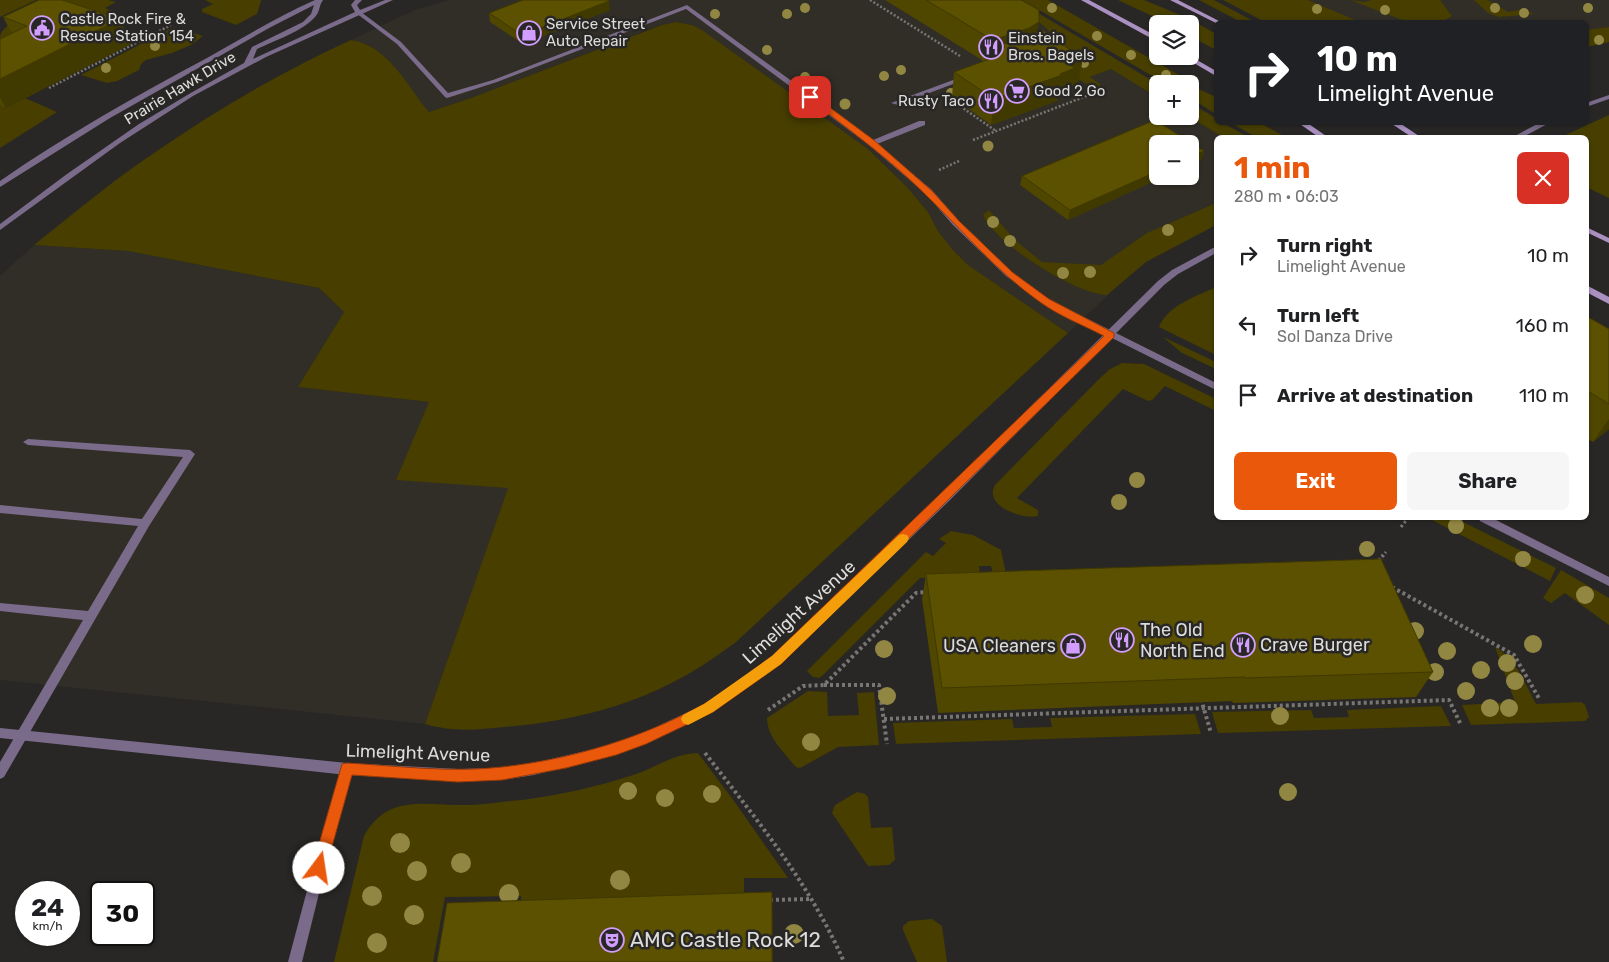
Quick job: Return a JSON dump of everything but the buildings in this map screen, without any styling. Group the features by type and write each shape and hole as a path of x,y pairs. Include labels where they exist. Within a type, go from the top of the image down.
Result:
{"main road":[{"path":"1084,0 1149,35"},
{"path":"1173,0 1214,20"},
{"path":"1199,64 1214,73"},
{"path":"1305,125 1321,135"},
{"path":"1397,125 1414,135"},
{"path":"1589,232 1609,242"},
{"path":"1589,290 1609,301"}],"street":[{"path":"247,64 254,48 314,15 317,0"},
{"name":"Prairie Hawk Drive","path":"0,186 42,155 114,111 317,0"},
{"path":"359,0 354,5 359,13 399,43 447,96 495,81 687,7 872,143 929,192 956,223 1009,274 1045,302 1214,386"},
{"name":"Prairie Hawk Drive","path":"0,228 48,191 146,122 190,95 247,64 390,0"},
{"path":"895,103 970,76"},
{"path":"1589,104 1609,97"},
{"path":"872,143 922,123"},
{"path":"1520,135 1542,125"},
{"name":"Limelight Avenue","path":"0,733 347,769 458,775 502,774 534,769 616,749 641,740 709,708 777,660 1161,283 1174,272 1214,251"},
{"path":"0,774 145,523 190,454 28,442"},
{"path":"0,509 145,523"},
{"path":"1488,520 1547,548 1609,582"},
{"path":"0,607 92,616"},
{"path":"295,962 347,769"}],"path":[{"path":"870,0 963,58"},
{"path":"49,88 172,25"},
{"path":"973,140 1107,88"},
{"path":"950,99 996,131"},
{"path":"936,174 936,171 959,161"},
{"path":"1401,527 1406,520"},
{"path":"1375,567 1386,552"},
{"path":"1387,584 1514,655 1540,700"},
{"path":"824,685 916,593 935,592"},
{"path":"768,710 803,686 879,685 887,744"},
{"path":"1198,690 1211,734"},
{"path":"884,719 1449,700 1461,725"},
{"path":"705,753 794,868 836,942 844,962"},
{"path":"763,901 812,899"}],"shaded area":[{"path":"0,0 36,0 0,17"},
{"path":"62,0 108,0 116,2 105,8 112,11 101,16 3,41 0,38 2,32 16,20"},
{"path":"205,0 261,1 257,14 236,25 202,12 202,9 213,4"},
{"path":"450,0 1016,0 1149,79 1149,125 1199,125 1199,108 1214,117 1214,125 1227,125 1244,135 1214,135 1214,226 1146,262 1068,333 968,265 938,231 928,212 907,187 868,149 692,25 676,22 661,25 471,98 429,112 387,59 367,44 351,40 417,9"},
{"path":"998,0 1016,0 1149,79 1149,92 1111,69 1090,77 1104,87 1096,90 1040,55 1054,40 1051,33 1038,22"},
{"path":"1022,0 1048,0 1149,58 1149,65 1162,65 1179,75 1151,75"},
{"path":"1118,0 1144,0 1180,15 1150,15"},
{"path":"1199,0 1214,0 1251,20 1237,20"},
{"path":"1223,0 1609,0 1609,42 1589,46 1589,20 1262,20"},
{"path":"1223,0 1308,0 1355,20 1261,20"},
{"path":"1350,0 1364,2 1372,0 1440,0 1452,16 1445,20 1402,20"},
{"path":"1474,0 1488,0 1508,12 1523,9 1534,14 1499,17 1488,13"},
{"path":"676,22 692,25 702,30 868,149 907,187 928,212 938,231 968,265 1068,333 735,643 696,670 669,685 624,703 553,721 474,729 435,727 425,724 508,488 396,480 429,402 298,387 344,312 319,288 128,251 34,245 123,175 201,122 275,78 351,40 364,43 386,58 405,79 429,112 471,98 662,25"},
{"path":"1199,24 1214,33 1214,49 1199,41"},
{"path":"174,27 203,36 191,45 172,53 146,60 141,64 139,70 117,81 107,83 81,75"},
{"path":"1609,27 1609,42 1589,46 1589,30"},
{"path":"1199,89 1214,96 1214,113 1199,104"},
{"path":"25,98 57,112 0,148 0,106 6,108"},
{"path":"1199,108 1214,117 1214,125 1227,125 1244,135 1220,135 1199,123"},
{"path":"1609,115 1609,198 1589,188 1589,135 1565,135"},
{"path":"1235,125 1264,125 1282,135 1252,135"},
{"path":"1214,204 1214,226 1146,262 1107,295 1094,293 1077,286 1038,266 1003,239 990,226 983,215 989,210 1014,239 1042,262 1101,265 1147,233"},
{"path":"34,245 128,251 319,288 344,312 298,387 429,402 508,488 425,724 0,680 0,276"},
{"path":"1214,288 1214,354 1159,327 1169,313 1192,298"},
{"path":"1163,337 1214,361 1214,368 1182,353"},
{"path":"1122,363 1144,364 1214,398 1214,410 1165,386 1152,400 1148,401 1123,389 1017,498 1038,510 1038,516 1023,516 1006,510 999,505 993,493 995,485 1110,369"},
{"path":"1432,520 1459,520 1556,568 1550,581"},
{"path":"951,531 973,535 1001,550 1006,574 993,574 991,566 979,566 980,575 920,578 822,676 819,678 813,677 807,671 926,552 933,556 946,543 939,539"},
{"path":"1561,570 1609,598 1609,625 1565,593 1551,603 1543,598"},
{"path":"1495,647 1509,658 1524,680 1536,704 1581,702 1585,705 1589,717 1585,721 1471,725 1462,705 1515,702"},
{"path":"808,691 827,692 828,716 859,715 857,693 874,692 879,745 838,747 802,767 798,768 794,765 773,738 767,718"},
{"path":"1441,706 1451,726 1218,733 1212,712 1311,710 1314,718 1349,717 1347,710"},
{"path":"1195,714 1201,734 896,744 893,723 1012,719 1014,728 1052,727 1050,718"},
{"path":"698,753 788,878 744,878 744,895 521,904 521,896 445,897 433,962 334,962 364,836 374,822 385,813 397,807 410,804 469,805 522,800 564,793 592,787 641,772 681,755"},
{"path":"857,792 868,797 871,828 892,827 895,860 889,865 868,866 832,813 835,805"},
{"path":"932,919 942,926 947,962 917,962 903,926 909,921"}],"slow traffic":[{"path":"688,719 709,708 777,660 903,538"}],"place":[{"name":"Castle Rock Fire & Rescue Station 154","path":"42,28"},
{"name":"Service Street Auto Repair","path":"529,33"},
{"name":"Einstein Bros. Bagels","path":"991,47"},
{"name":"Good 2 Go","path":"1017,91"},
{"name":"Rusty Taco","path":"991,101"},
{"name":"The Old North End","path":"1122,640"},
{"name":"Crave Burger","path":"1243,645"},
{"name":"USA Cleaners","path":"1073,646"},
{"name":"AMC Castle Rock 12","path":"612,940"}],"route":[{"path":"319,868 347,769 458,775 502,774 534,769 616,749 641,740 709,708 777,660 1110,335 1045,302 1009,274 956,223 929,192 872,143 810,97"}]}
